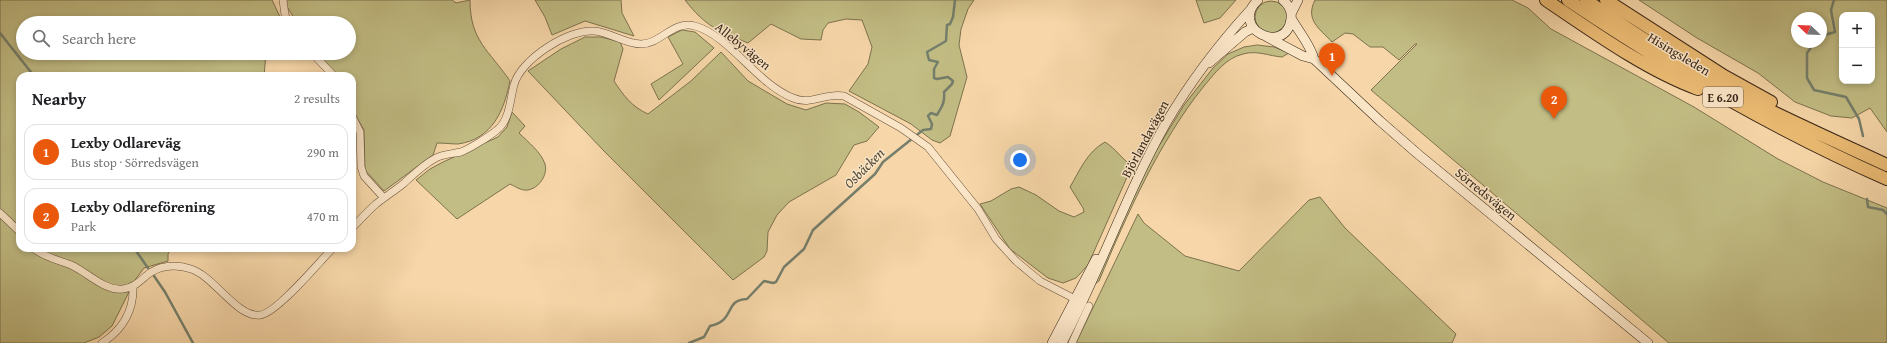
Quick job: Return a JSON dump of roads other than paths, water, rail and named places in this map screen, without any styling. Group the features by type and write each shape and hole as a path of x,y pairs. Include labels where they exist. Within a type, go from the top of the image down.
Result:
{"highway":[{"path":"1546,0 1649,66 1681,83 1729,100"},
{"name":"Hisingsleden","path":"1568,0 1679,72 1802,139 1887,179"},
{"name":"Hisingsleden","path":"1586,0 1614,19 1732,91 1887,165"},
{"path":"1606,0 1724,76 1855,150"}],"street":[{"path":"283,0 286,16"},
{"name":"Björlandavägen","path":"1062,343 1115,227 1161,133 1214,50 1252,9 1258,0"},
{"name":"Sörredsvägen","path":"1283,0 1288,5 1291,16 1302,37 1311,48 1314,59"},
{"path":"1267,37 1279,36 1285,32 1290,25 1291,16 1298,0"},
{"path":"1252,9 1250,21 1253,28"},
{"name":"Allebyvägen","path":"356,224 384,198 433,159 470,148 496,131 506,117 514,83 524,66 559,41 582,32 600,32 642,44 653,40 673,28 682,25 694,26 715,36 754,71 790,97 808,101 834,95 844,96 910,133 941,162 978,209 996,239 1016,261 1040,281 1082,302"},
{"name":"Björlandavägen","path":"1203,68 1245,32 1253,28"},
{"name":"Sörredsvägen","path":"1253,28 1260,34 1303,56 1314,59 1380,121 1419,155 1648,343"},
{"path":"319,60 330,72"},
{"path":"356,124 360,132 361,167 364,176 384,198"},
{"path":"0,213 16,228"},
{"path":"39,252 78,268 106,286 123,289 133,286 156,268 170,266 184,267 202,274 248,313 261,315 267,313 281,302 329,252"},
{"path":"102,343 110,338 124,323 131,305 133,286"},
{"name":"Björlandavägen","path":"1052,343 1082,302"},
{"name":"Björlandavägen","path":"1072,343 1082,302"}],"waterway":[{"name":"Osbäcken","path":"689,343 704,337 710,326 724,319 735,303 740,300 747,299 764,281 773,283 776,282 784,267 804,249 813,230 875,174 883,162 923,130 931,129 932,124 928,116 931,113 937,115 944,102 944,92 953,81 948,77 937,79 934,78 934,69 938,62 929,60 927,52 946,41 947,25 950,24 953,17 955,0"},
{"path":"1827,34 1835,32 1831,10 1834,0"},
{"path":"0,33 16,53"},
{"path":"1811,48 1807,53 1807,78 1814,90 1846,97 1859,119 1863,136"},
{"path":"21,60 31,72"},
{"path":"1867,199 1868,207 1883,210 1887,214"},
{"path":"137,252 148,268"},
{"path":"154,276 165,292 193,343"}],"place":[{"name":"Lexby Odlareväg","path":"1332,76"},
{"name":"Lexby Odlareförening","path":"1554,119"}]}
